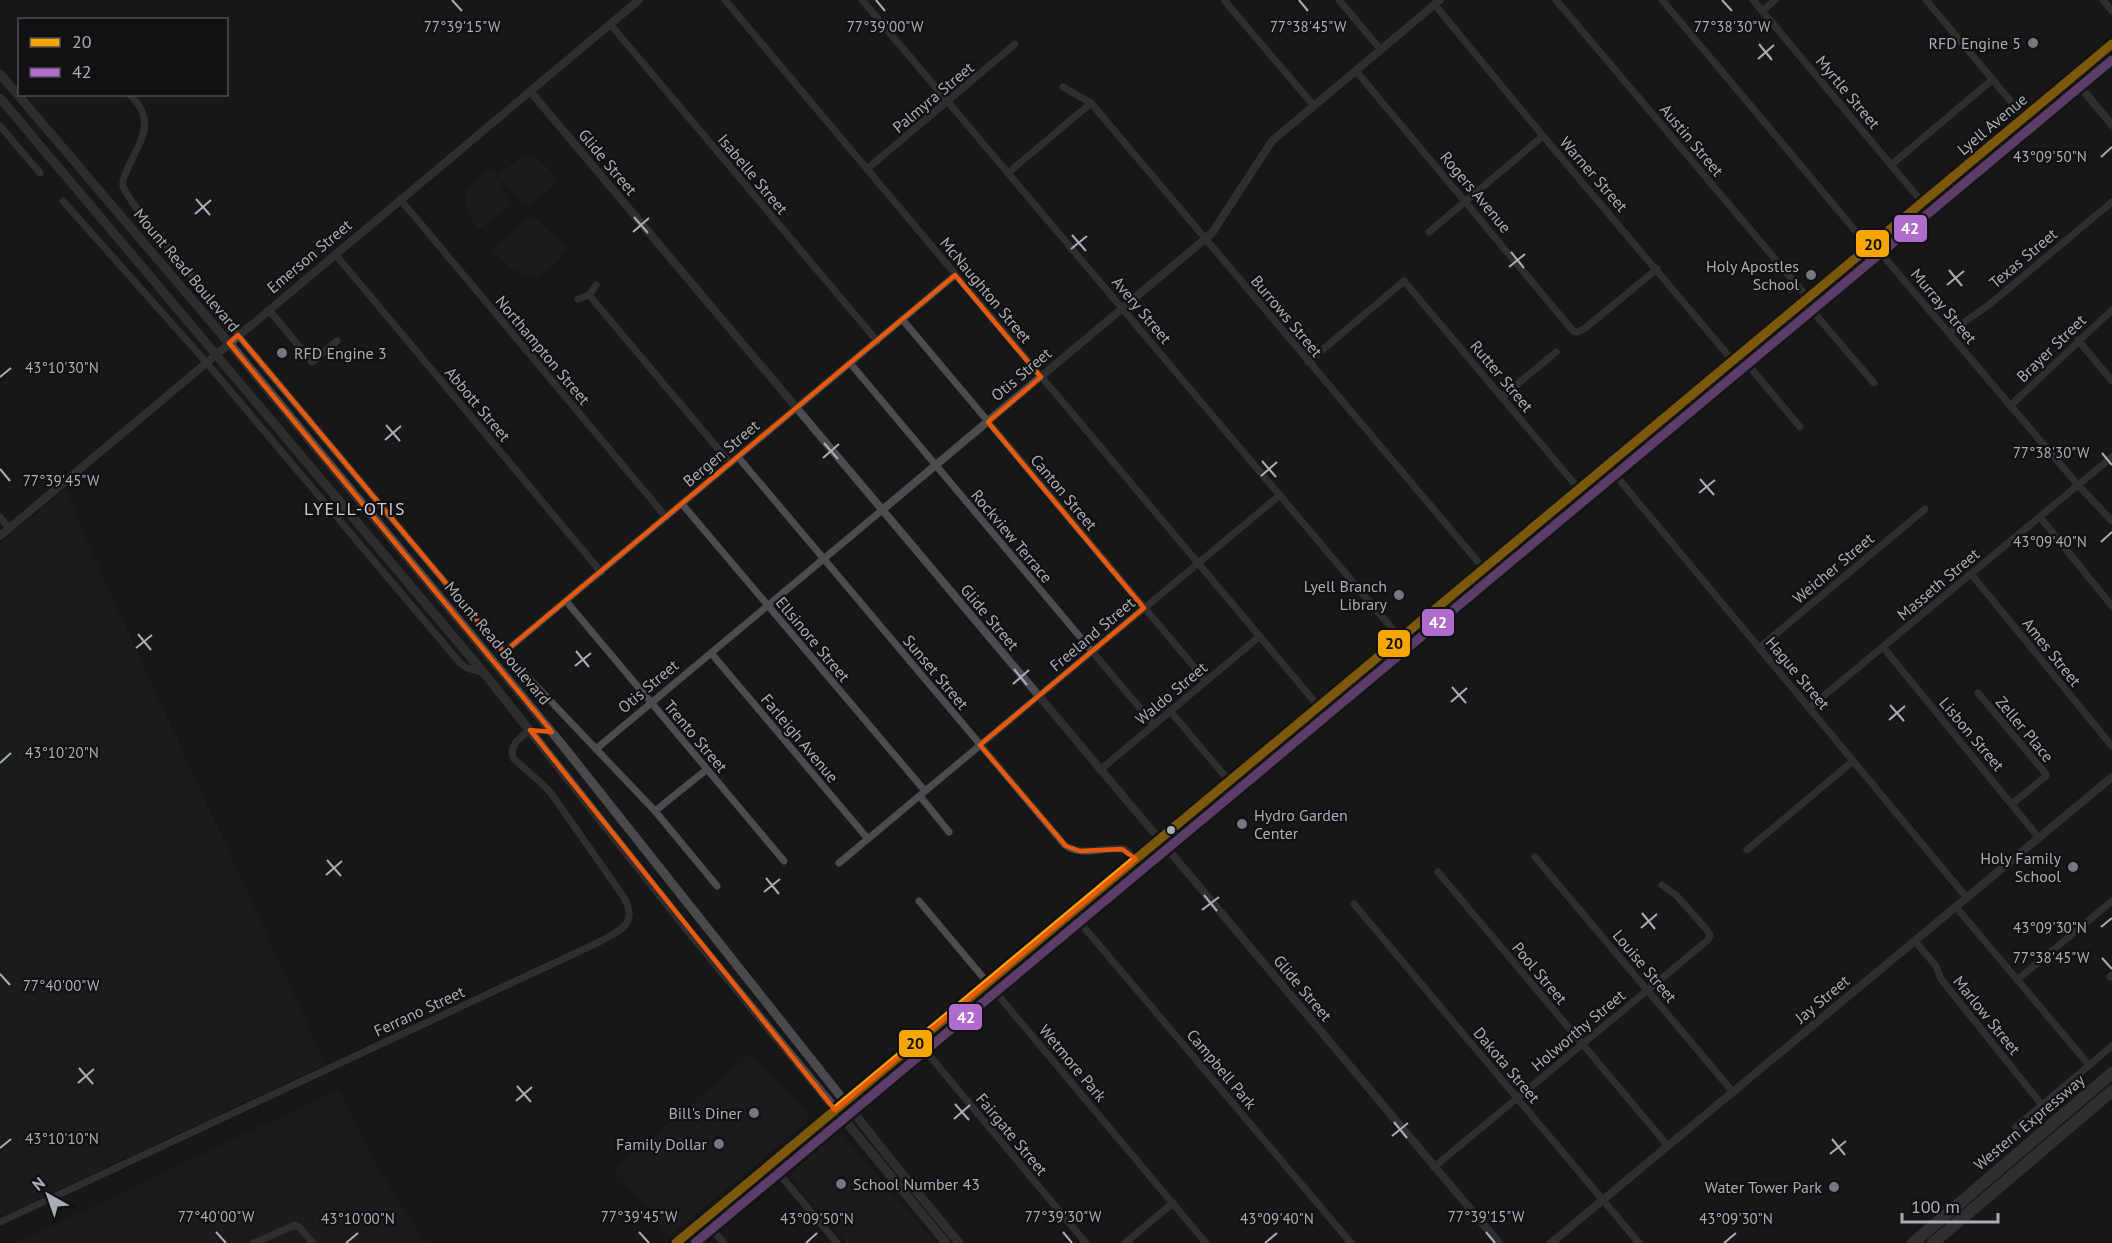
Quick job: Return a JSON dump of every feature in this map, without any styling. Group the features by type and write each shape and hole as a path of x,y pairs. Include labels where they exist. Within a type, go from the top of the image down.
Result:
{"highway":[{"path":"2033,1139 2112,1063"},
{"name":"Western Expressway","path":"1913,1243 2112,1073"},
{"name":"Western Expressway","path":"1933,1243 2112,1093"}],"main road":[{"name":"Lyell Avenue","path":"676,1243 2112,44"},
{"name":"Mount Read Boulevard","path":"0,74 18,95"},
{"name":"Mount Read Boulevard","path":"19,96 229,343 560,742 959,1243"},
{"name":"Mount Read Boulevard","path":"0,98 484,673 679,919 946,1243"},
{"path":"524,699 530,730 540,731 560,742"}],"street":[{"name":"Emerson Street","path":"0,536 639,0"},
{"name":"McNaughton Street","path":"724,0 1319,707"},
{"name":"Avery Street","path":"862,0 1401,639"},
{"path":"1224,0 1314,106"},
{"path":"1339,0 1381,50"},
{"name":"Austin Street","path":"1556,0 1874,383"},
{"name":"Murray Street","path":"1662,0 1869,247 1879,251 2078,485 2112,521"},
{"name":"Myrtle Street","path":"1753,0 1922,202"},
{"path":"1762,11 1774,0"},
{"path":"1926,0 2024,117"},
{"path":"2103,0 2112,11"},
{"name":"Otis Street","path":"596,749 1205,240 1216,229 1270,144 1438,2"},
{"name":"Warner Street","path":"1438,2 1543,136 1657,269 1800,427"},
{"name":"Isabelle Street","path":"610,24 876,341"},
{"name":"Palmyra Street","path":"867,169 1016,45"},
{"name":"Rogers Avenue","path":"1356,71 1575,332 1584,329 1657,269"},
{"path":"2072,77 2112,125"},
{"path":"1891,165 1992,80"},
{"name":"Burrows Street","path":"1063,87 1091,103 1484,569"},
{"name":"Glide Street","path":"530,91 1498,1243"},
{"name":"Mount Read Boulevard","path":"131,96 142,110 146,125 123,180 126,194 238,335 504,652 655,811 717,886"},
{"path":"1008,172 1091,103"},
{"path":"0,126 40,173"},
{"path":"1429,232 1543,136"},
{"name":"Northampton Street","path":"400,200 666,517"},
{"name":"Mount Read Boulevard","path":"63,201 206,362 460,663 467,668 484,673"},
{"name":"Texas Street","path":"1949,333 1990,304 2112,202"},
{"name":"Abbott Street","path":"335,254 601,572"},
{"name":"Bergen Street","path":"504,652 955,275"},
{"name":"Rutter Street","path":"1308,362 1404,281 1579,489"},
{"path":"578,299 589,296 596,285"},
{"path":"589,296 730,463"},
{"path":"269,310 312,362 337,341"},
{"name":"Brayer Street","path":"2010,406 2112,310"},
{"name":"Canton Street","path":"902,319 1206,681"},
{"path":"2078,340 2112,381"},
{"path":"1502,398 1556,352"},
{"name":"Rockview Terrace","path":"850,363 1154,725"},
{"name":"Sunset Street","path":"738,457 1066,846 1080,851 1124,849 1136,859"},
{"name":"Masseth Street","path":"1809,708 2112,457"},
{"name":"Hague Street","path":"1608,466 1967,898"},
{"name":"Freeland Street","path":"839,863 1280,495"},
{"name":"Ellsinore Street","path":"682,504 922,794 949,832"},
{"name":"Weicher Street","path":"1759,648 1925,509"},
{"path":"2040,517 2112,606"},
{"path":"0,518 9,528"},
{"name":"Ames Street","path":"1971,574 2112,746"},
{"name":"Trento Street","path":"566,601 784,861"},
{"name":"Waldo Street","path":"1100,770 1260,636"},
{"name":"Lisbon Street","path":"1882,647 2039,838"},
{"name":"Farleigh Avenue","path":"711,653 868,839"},
{"name":"Zeller Place","path":"1978,693 2046,774 2012,804"},
{"path":"1170,711 1230,782"},
{"name":"Ferrano Street","path":"0,1222 625,927 630,919 630,911 623,896 551,793 514,759 512,748 530,730"},
{"path":"1747,850 1853,761"},
{"path":"655,811 706,770"},
{"name":"Jay Street","path":"1551,1243 2112,777"},
{"name":"Louise Street","path":"1535,857 1733,1092"},
{"name":"Pool Street","path":"1438,872 1668,1146"},
{"name":"Holworthy Street","path":"1434,1167 1710,936 1677,896 1662,885"},
{"name":"Wetmore Park","path":"919,901 1206,1243"},
{"path":"2017,980 2112,901"},
{"name":"Dakota Street","path":"1354,904 1639,1243"},
{"path":"1956,907 2089,1065"},
{"name":"Campbell Park","path":"1072,913 1351,1243"},
{"name":"Marlow Street","path":"1915,941 1936,966 1941,979 2042,1105"},
{"name":"Fairgate Street","path":"918,1042 1086,1243"},
{"path":"2016,1127 2112,1046"},
{"path":"771,1164 837,1243"},
{"path":"1125,1243 1173,1203"},
{"path":"704,1220 724,1243"},
{"path":"254,1243 295,1225 313,1243"}],"highlighted area":[{"path":"955,275 1041,377 988,422 1144,608 980,745 1066,846 1080,851 1122,849 1136,859 835,1110 530,730 552,732 229,343 238,335 504,652"}],"shaded area":[{"path":"527,155 545,165 558,182 531,204 523,203 498,177 515,161"},
{"path":"493,169 510,200 508,207 477,230 467,211 466,195 476,179"},
{"path":"534,216 567,248 556,263 538,276 512,269 493,250 524,220"},
{"path":"66,489 126,628 56,684 74,705 39,734 0,739 0,544"},
{"path":"126,628 245,887 201,913 175,914 133,954 109,1001 73,960 71,918 4,842 0,845 0,739 39,734 74,705 56,684"},
{"path":"4,842 71,918 73,960 109,1001 133,954 175,914 201,912 245,887 326,1064 0,1217 0,845"},
{"path":"751,1054 808,1113 806,1123 669,1236 614,1169"},
{"path":"339,1089 372,1157 426,1243 16,1243"},
{"name":"School Number 43","path":"835,1126 935,1243 847,1243 784,1168"},
{"path":"899,1200 935,1243 896,1243 906,1235 889,1214 888,1209"}],"transit line":[{"name":"20","path":"676,1243 2112,44"},
{"name":"42","path":"695,1243 2112,60"}],"place":[{"name":"RFD Engine 5","path":"2033,43"},
{"name":"Holy Apostles School","path":"1811,275"},
{"name":"RFD Engine 3","path":"282,353"},
{"name":"Lyell Branch Library","path":"1399,595"},
{"name":"Hydro Garden Center","path":"1242,824"},
{"name":"Holy Family School","path":"2073,867"},
{"name":"Bill's Diner","path":"754,1113"},
{"name":"Family Dollar","path":"719,1144"},
{"name":"School Number 43","path":"841,1184"},
{"name":"Water Tower Park","path":"1834,1187"}],"district":[{"name":"LYELL-OTIS","path":"355,508"}]}
